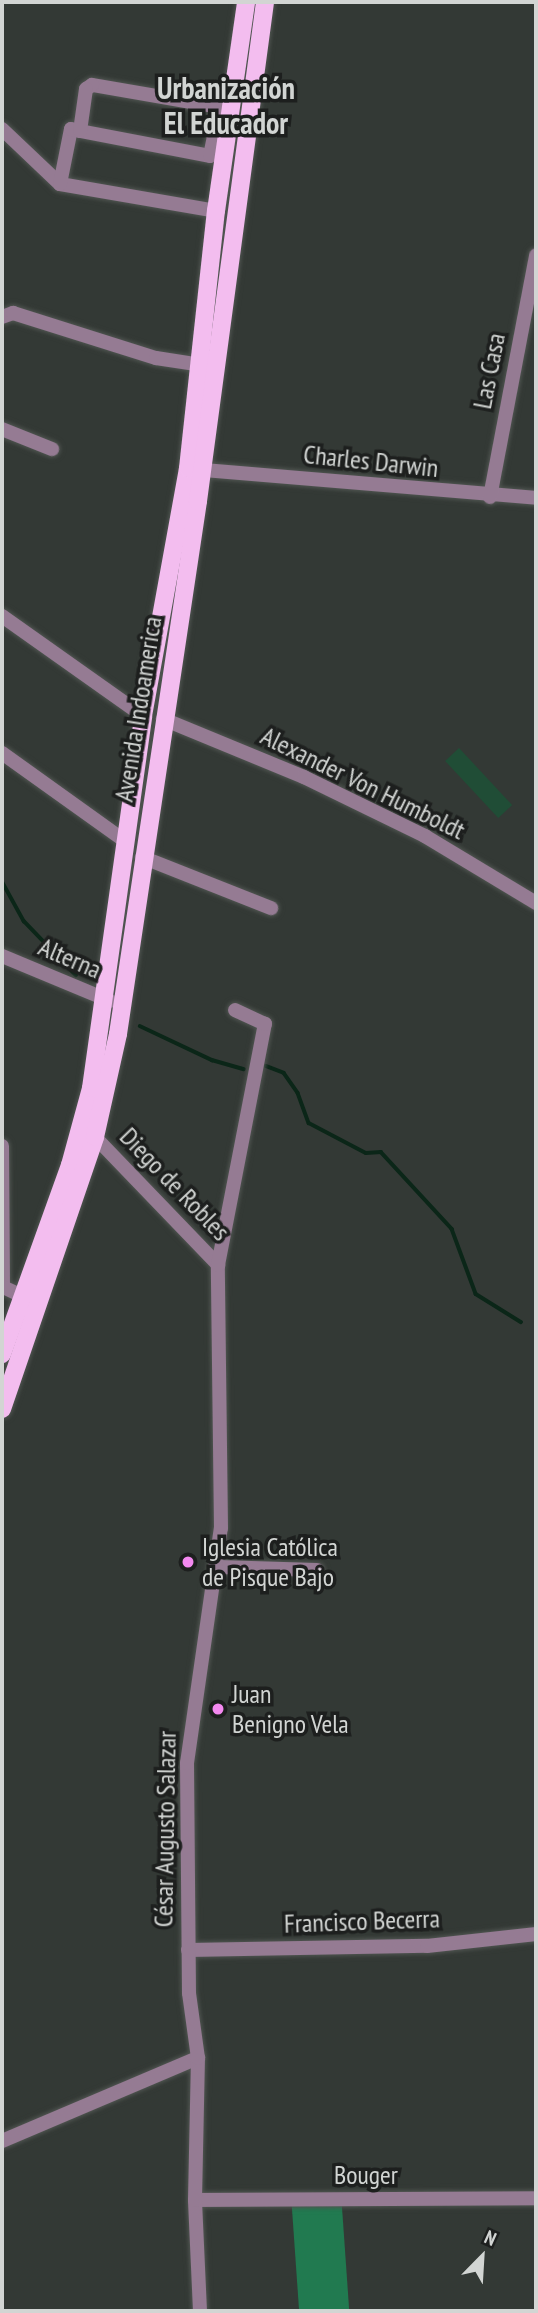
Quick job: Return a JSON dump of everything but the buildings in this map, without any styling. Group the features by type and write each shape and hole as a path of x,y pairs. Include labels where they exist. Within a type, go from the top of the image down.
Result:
{"main road":[{"name":"Avenida Indoamerica","path":"112,1001 125,841 142,716 194,476 216,211 246,2"},
{"name":"Avenida Indoamerica","path":"2,1409 59,1219 88,1134 142,857 163,719 194,476 265,2"},
{"name":"Avenida Indoamerica","path":"2,1354 22,1296 59,1219"}],"street":[{"path":"60,184 71,129 80,131 210,156 220,107 92,85 86,89 80,131"},
{"path":"2,129 60,184 216,211"},
{"name":"Las Casa","path":"490,497 536,255"},
{"path":"2,317 13,313 156,358 202,365"},
{"path":"2,429 52,449"},
{"name":"Charles Darwin","path":"194,476 536,498"},
{"path":"2,617 142,716"},
{"name":"Alexander Von Humboldt","path":"163,719 304,777 413,830 536,902"},
{"path":"2,753 125,841"},
{"path":"142,857 271,908"},
{"name":"Alterna","path":"2,956 112,1001"},
{"name":"César Augusto Salazar","path":"200,2311 195,2200 198,2058 188,1950 189,1732 218,1567 218,1265 265,1024 235,1010"},
{"name":"Diego de Robles","path":"88,1134 218,1265"},
{"path":"2,1146 3,1287 22,1296"},
{"path":"218,1567 317,1570"},
{"name":"Francisco Becerra","path":"188,1950 427,1946 536,1934"},
{"path":"2,2141 198,2058"},
{"name":"Bouger","path":"195,2200 536,2198"}],"green space":[{"path":"459,748 512,805 498,818 445,761"},
{"path":"341,2193 349,2311 299,2311 291,2196"}],"waterway":[{"path":"2,881 24,921 76,975"},
{"path":"140,1026 212,1060 244,1069"},
{"path":"266,1066 284,1073 298,1093 309,1123 366,1153 381,1152 452,1229 476,1294 521,1322"}],"place":[{"name":"Iglesia Católica de Pisque Bajo","path":"188,1562"},
{"name":"Juan Benigno Vela","path":"218,1709"}],"district":[{"name":"Urbanización El Educador","path":"226,105"}]}
